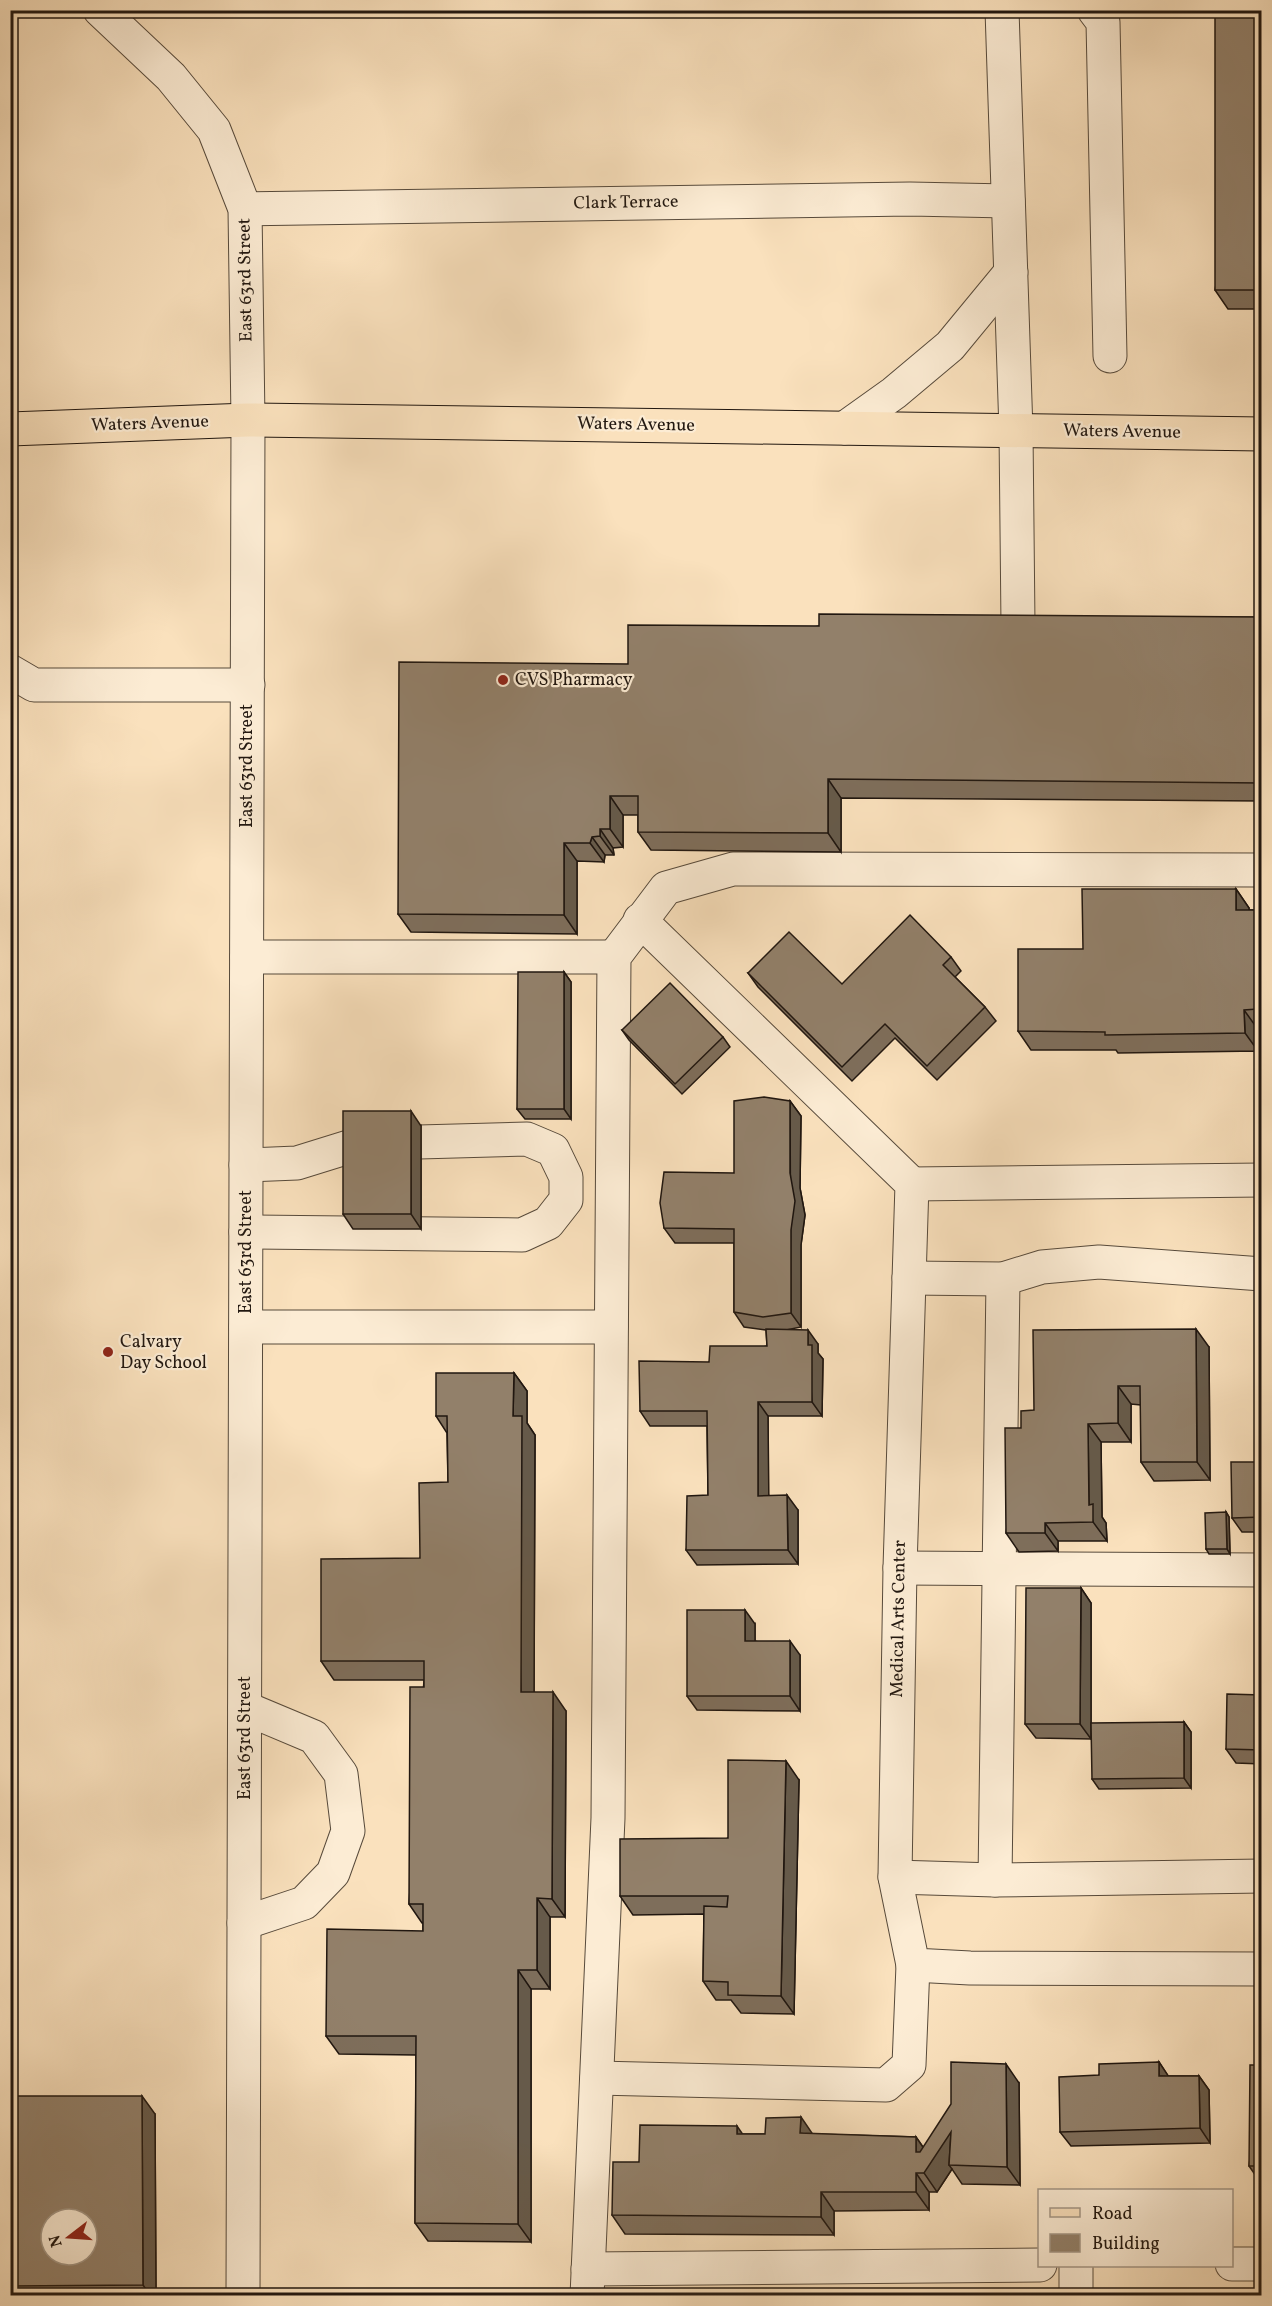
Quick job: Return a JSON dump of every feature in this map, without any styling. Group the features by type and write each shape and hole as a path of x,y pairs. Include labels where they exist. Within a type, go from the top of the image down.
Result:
{"main road":[{"name":"Waters Avenue","path":"10,429 248,420 1262,434"}],"street":[{"path":"100,10 171,77 214,130 245,209"},
{"path":"1002,10 1016,431 1018,625"},
{"path":"1099,12 1103,22 1110,356"},
{"name":"Clark Terrace","path":"245,209 910,199 1008,201"},
{"name":"East 63rd Street","path":"243,2295 248,685 245,209"},
{"path":"845,428 894,393 950,346 1011,272"},
{"path":"10,671 34,685 248,685"},
{"path":"1038,2265 587,2282 608,1818 614,957 666,888 733,869 1262,870"},
{"path":"640,920 912,1184 1262,1180"},
{"path":"247,957 614,957"},
{"path":"246,1232 522,1235 548,1223 566,1200 566,1177 553,1150 527,1139 419,1142"},
{"path":"246,1165 297,1163 355,1145"},
{"name":"Medical Arts Center","path":"597,2078 886,2085 909,2066 913,1965 895,1877 900,1568 912,1184"},
{"path":"909,1278 1003,1279 1042,1267 1099,1262 1262,1274"},
{"path":"995,1880 1003,1279"},
{"path":"246,1327 611,1327"},
{"path":"900,1568 1262,1570"},
{"path":"244,1923 304,1903 333,1873 348,1831 341,1774 314,1737 245,1708"},
{"path":"895,1877 995,1880 1262,1876"},
{"path":"913,1965 970,1968 1262,1969"},
{"path":"1233,2264 1262,2264"},
{"path":"1076,2267 1076,2295"}],"building":[{"path":"1215,10 1262,10 1262,290 1215,290"},
{"path":"819,614 1262,617 1262,783 828,779 828,833 638,832 638,796 610,796 610,829 600,829 600,836 592,837 590,843 564,843 564,915 398,914 399,662 628,664 628,625 819,626"},
{"path":"1082,889 1236,889 1236,910 1262,910 1262,1049 1257,1049 1257,1009 1244,1010 1245,1033 1105,1035 1105,1032 1018,1031 1018,949 1083,949"},
{"path":"910,915 951,957 943,965 985,1007 927,1066 885,1024 842,1067 748,973 789,932 842,984"},
{"path":"518,972 564,972 564,1109 517,1109"},
{"path":"670,983 723,1037 675,1084 622,1030"},
{"path":"764,1097 790,1101 790,1173 795,1201 791,1230 791,1313 763,1317 734,1312 734,1229 664,1228 660,1203 664,1172 734,1173 734,1101"},
{"path":"343,1111 411,1111 411,1214 343,1214"},
{"path":"766,1329 808,1330 808,1345 812,1345 812,1402 758,1402 758,1496 787,1495 788,1550 686,1550 687,1496 708,1495 707,1411 640,1411 639,1361 709,1362 710,1346 767,1346"},
{"path":"1196,1329 1197,1462 1141,1462 1140,1386 1118,1386 1118,1423 1088,1424 1089,1505 1093,1504 1093,1522 1045,1523 1045,1533 1006,1533 1005,1428 1021,1428 1021,1411 1034,1410 1033,1330"},
{"path":"436,1373 514,1373 513,1416 522,1416 521,1692 553,1692 552,1899 537,1898 537,1970 518,1970 518,2224 415,2223 416,2036 326,2036 327,1929 423,1931 423,1904 409,1904 410,1687 424,1687 424,1661 321,1661 321,1559 420,1558 419,1483 448,1482 447,1416 436,1416"},
{"path":"1231,1462 1262,1462 1262,1517 1232,1518"},
{"path":"1226,1512 1227,1549 1206,1549 1205,1513"},
{"path":"1026,1588 1081,1588 1080,1724 1025,1724"},
{"path":"687,1610 745,1610 745,1641 790,1641 790,1696 687,1696"},
{"path":"1227,1694 1262,1695 1262,1750 1226,1749"},
{"path":"1184,1722 1184,1778 1092,1779 1091,1723"},
{"path":"728,1760 786,1761 781,1996 728,1995 728,1982 703,1981 704,1906 727,1907 728,1896 620,1896 620,1839 728,1838"},
{"path":"951,2062 1006,2064 1007,2167 949,2165 951,2132 924,2173 916,2173 916,2192 821,2192 821,2217 612,2215 613,2162 639,2162 640,2125 737,2126 737,2134 765,2134 766,2118 801,2117 800,2133 916,2137 916,2152 920,2152 951,2104"},
{"path":"1159,2062 1159,2076 1199,2076 1200,2128 1060,2132 1059,2077 1099,2075 1099,2064"},
{"path":"1250,2065 1262,2065 1262,2166 1249,2166"},
{"path":"10,2096 142,2096 143,2285 10,2286"}],"place":[{"name":"CVS Pharmacy","path":"503,680"},
{"name":"Calvary Day School","path":"108,1352"}]}
